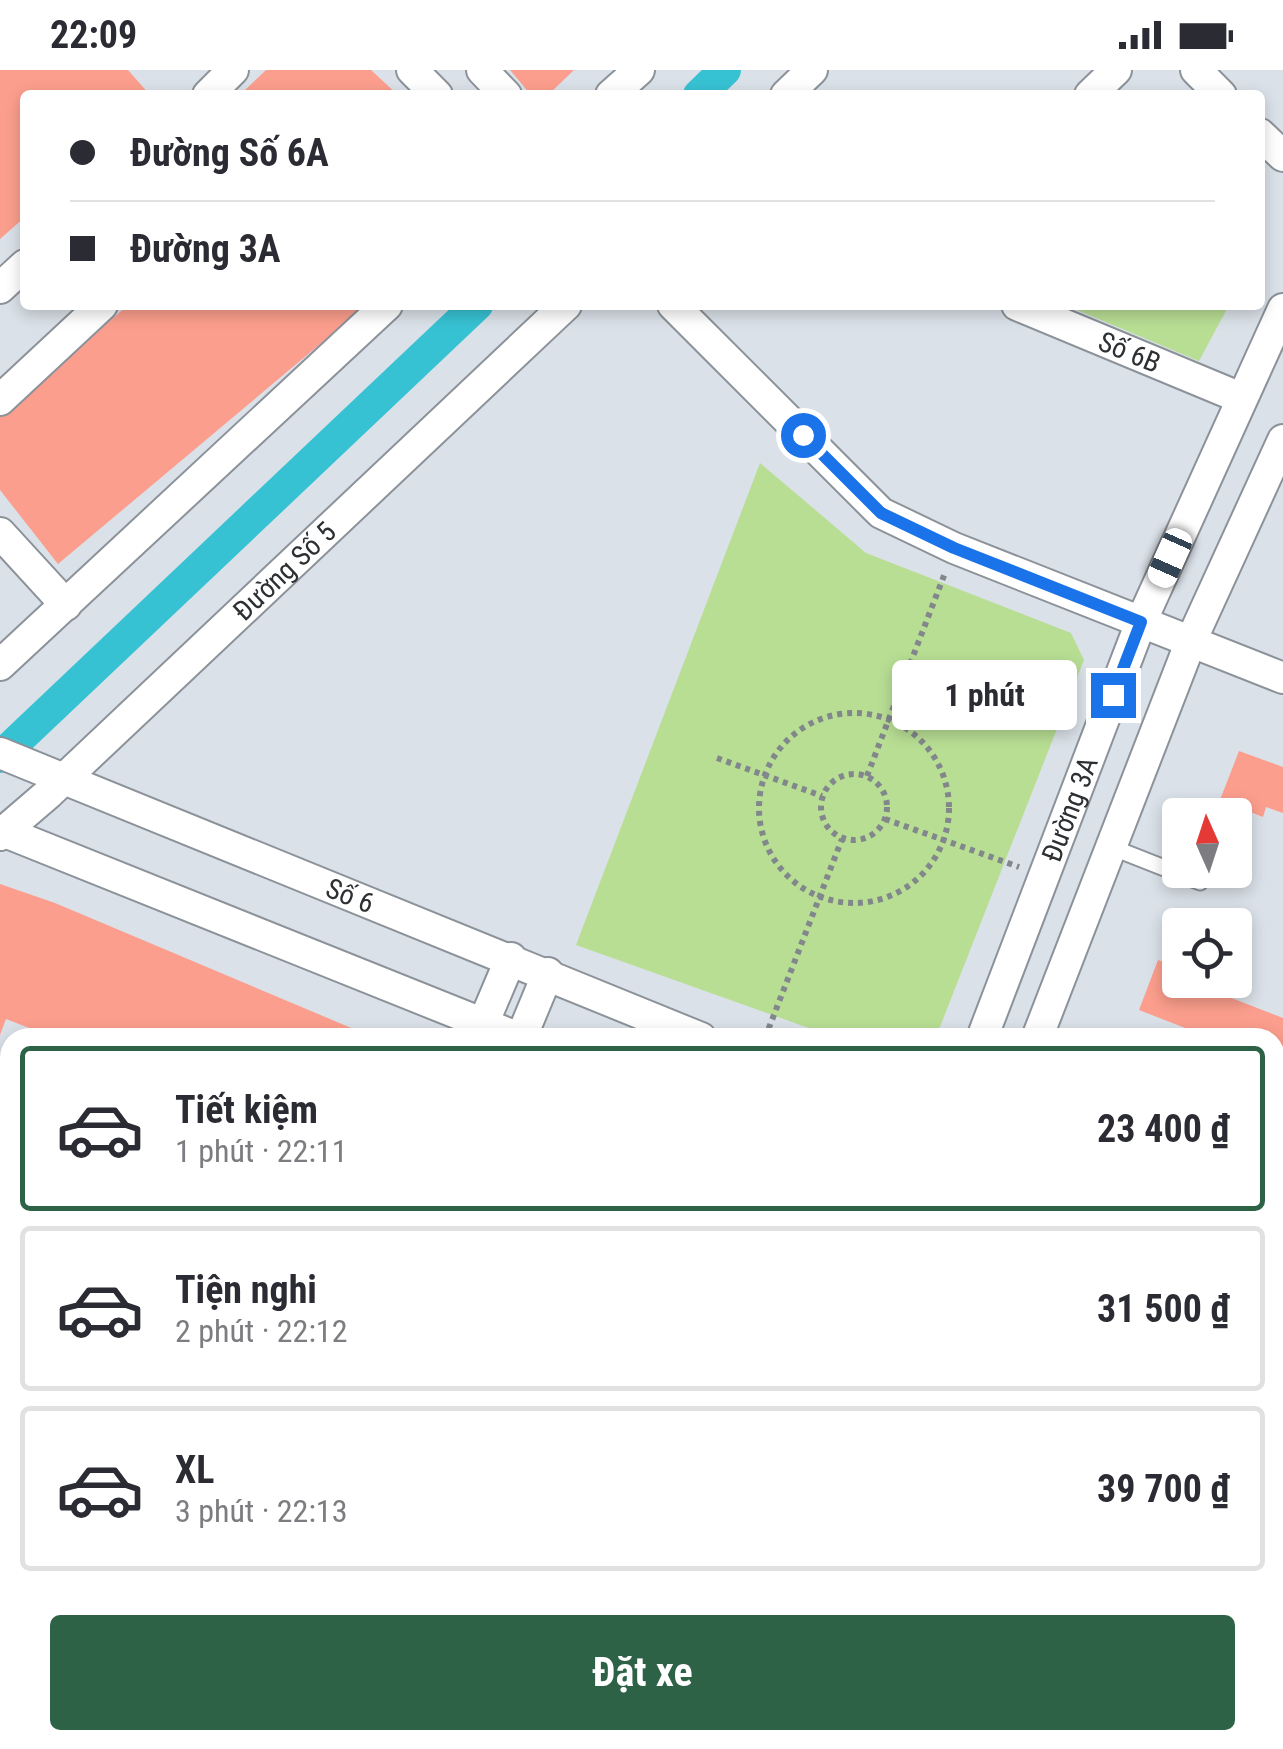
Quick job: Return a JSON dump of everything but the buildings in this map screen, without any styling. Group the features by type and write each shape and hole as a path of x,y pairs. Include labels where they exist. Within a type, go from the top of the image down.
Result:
{"street":[{"path":"213,90 232,70"},
{"path":"412,70 432,90"},
{"path":"482,70 501,90"},
{"path":"617,90 639,70"},
{"path":"791,90 812,70"},
{"path":"1095,90 1116,70"},
{"path":"1196,70 1216,90"},
{"path":"0,288 20,270"},
{"name":"Đường 3A","path":"986,1028 1141,622 1283,309"},
{"path":"0,400 97,310"},
{"path":"0,665 382,310"},
{"name":"Đường Số 5","path":"1,832 65,778 561,310"},
{"path":"678,310 881,513 954,548 1283,678"},
{"name":"Số 6B","path":"1030,310 1241,398"},
{"name":"Đường 3A","path":"1041,1028 1191,641 1283,440"},
{"path":"0,533 66,604"},
{"name":"Số 6","path":"0,752 677,1028"},
{"path":"1,832 473,1028"},
{"path":"1043,876 1093,894"},
{"path":"481,1028 511,958"},
{"path":"524,1028 548,973"}],"lane":[{"path":"1111,848 1162,867"}],"path":[{"path":"867,776 954,548"},
{"path":"860,712 890,719 915,734 935,756 946,782 950,812 944,840 929,866 907,887 880,900 849,903 820,897 794,882 774,860 761,833 757,804 763,775 778,748 801,728 829,716 860,712"},
{"path":"717,758 822,796"},
{"path":"856,774 867,776 876,782 886,799 885,819 863,840 842,839 826,826 820,807 822,796 835,779 856,774"},
{"path":"885,819 1043,876"},
{"path":"769,1028 842,839"}],"green space":[{"path":"1077,310 1226,310 1199,361"},
{"path":"760,463 866,553 1071,633 1084,660 940,1028 809,1028 576,945"}],"waterway":[{"path":"704,90 725,70"},
{"path":"0,757 472,310"}],"route":[{"path":"803,435 881,513 954,548 1141,622 1113,695"}]}
